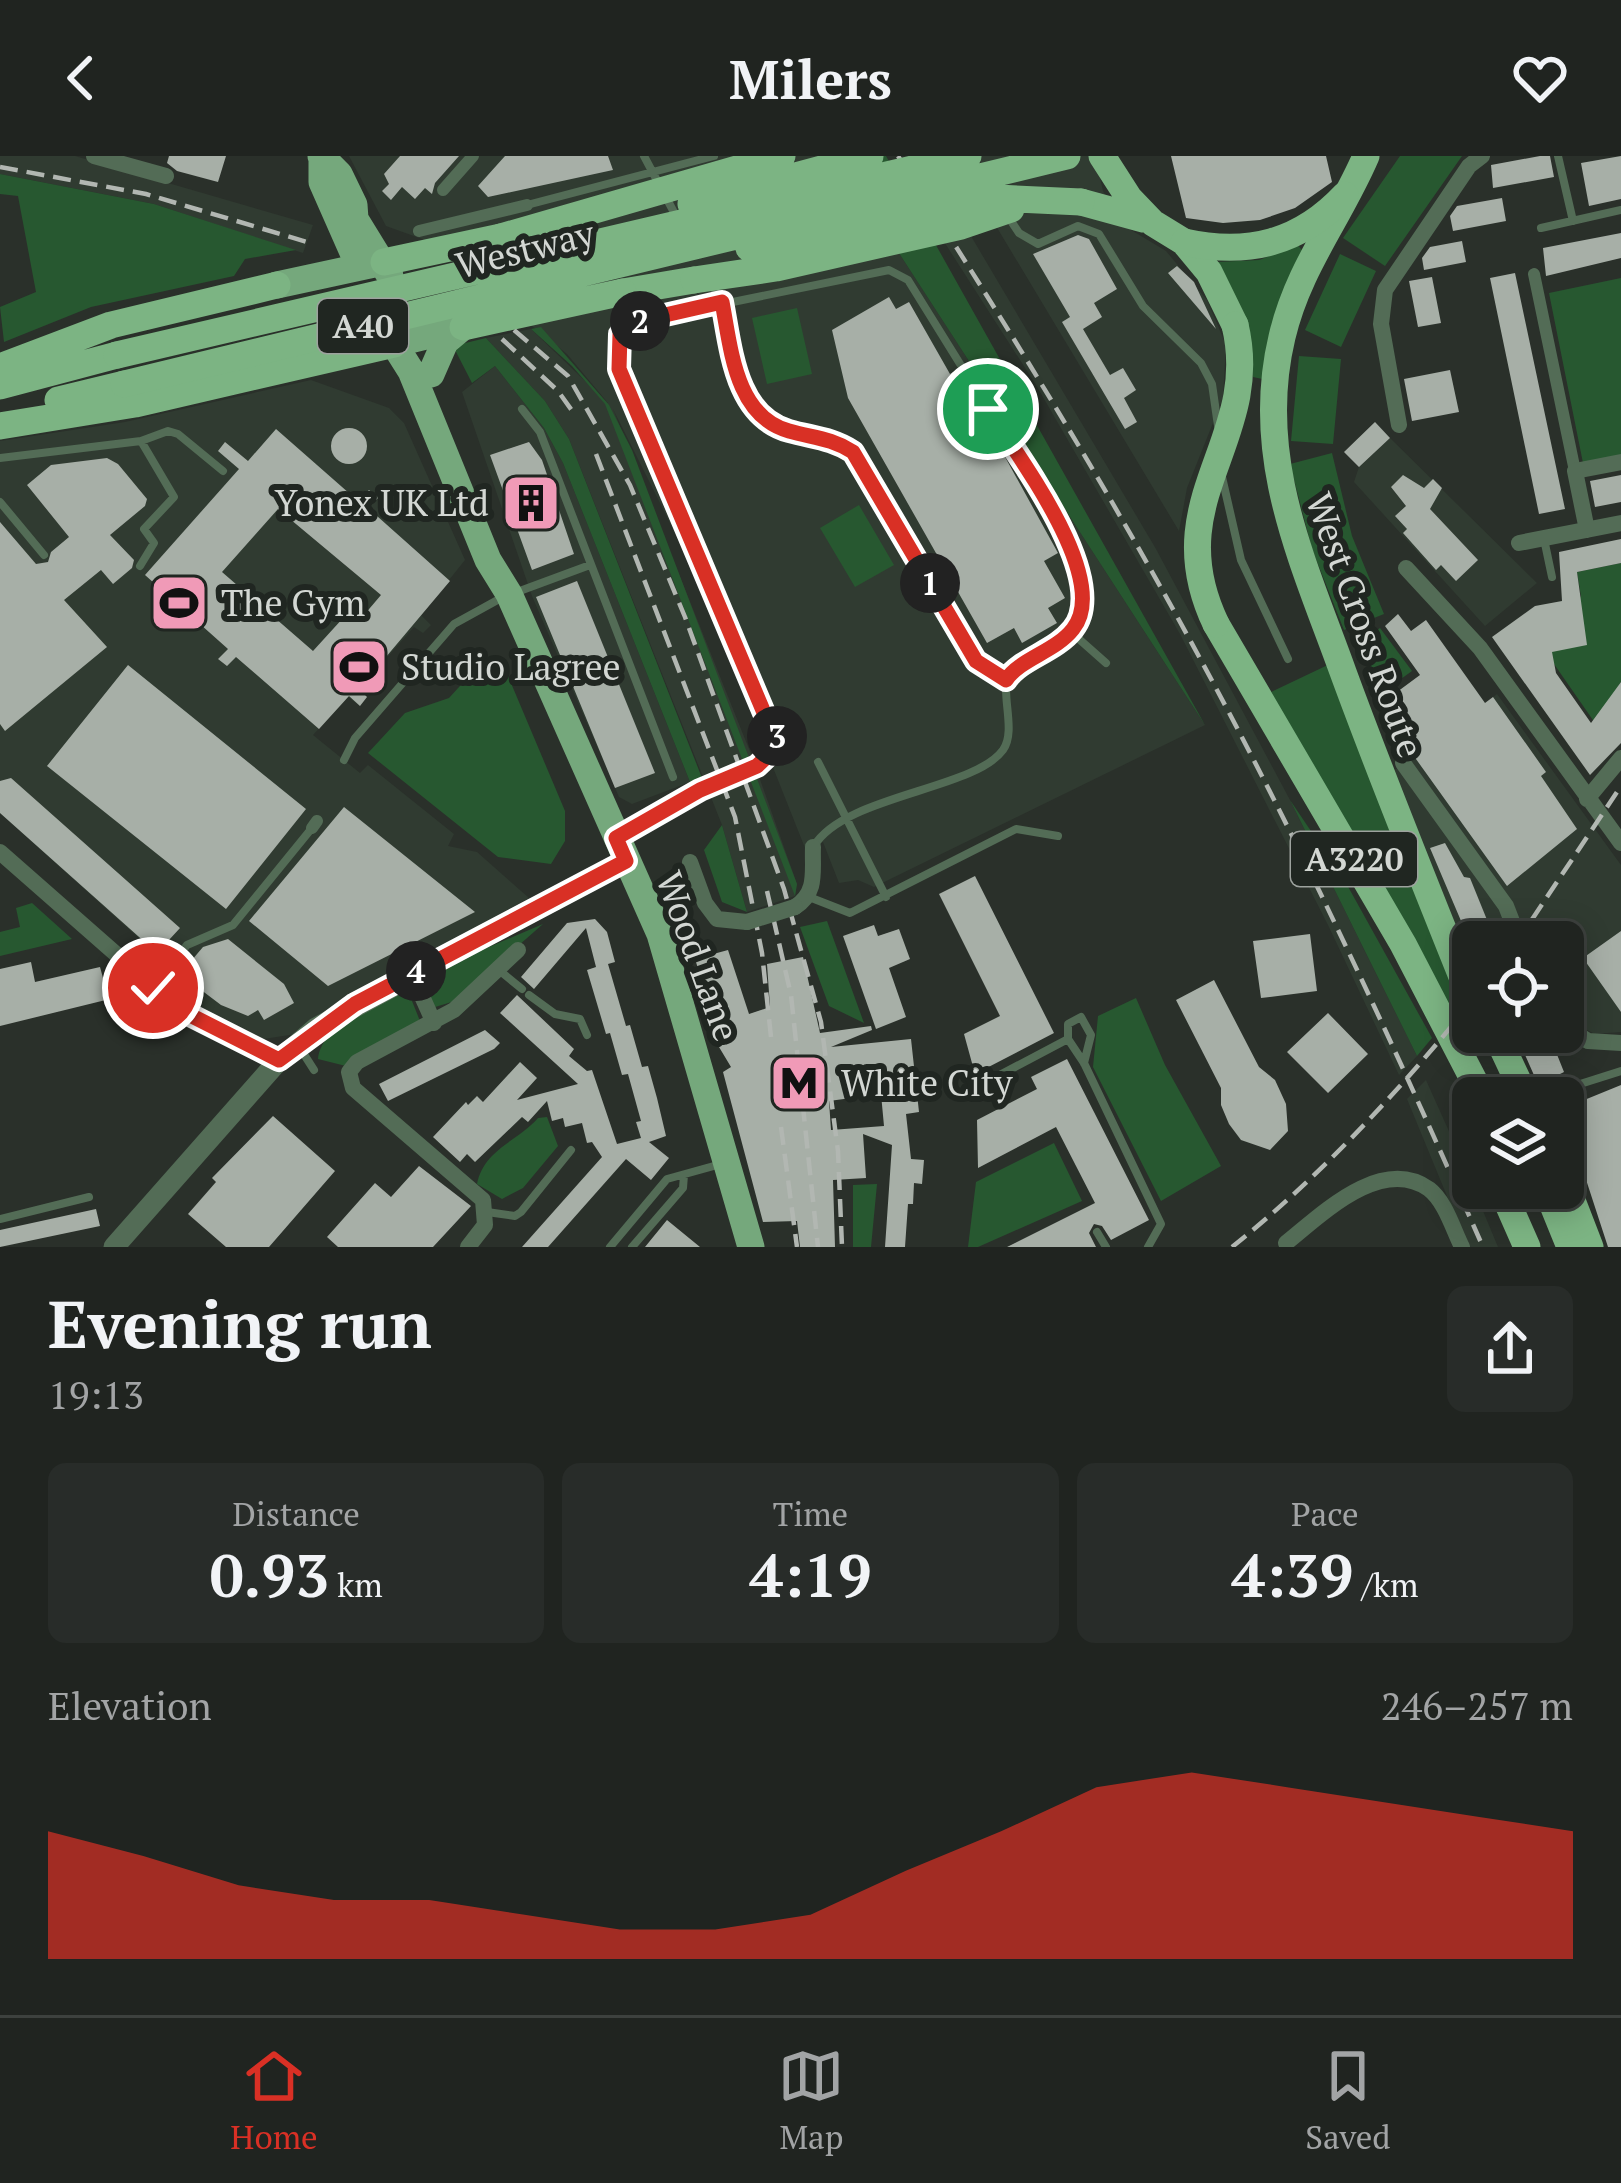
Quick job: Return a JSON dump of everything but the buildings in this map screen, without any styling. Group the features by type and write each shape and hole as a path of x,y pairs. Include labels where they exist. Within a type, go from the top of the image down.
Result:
{"highway":[{"name":"A40","path":"393,258 501,236 782,156"},
{"name":"A40","path":"562,248 738,188 870,156"},
{"name":"Westway","path":"0,415 1067,156"},
{"name":"A3220","path":"1102,156 1209,272 1228,307 1242,363 1237,404 1196,525 1200,584 1216,624 1403,944 1472,1077"},
{"name":"Westway","path":"0,386 562,248 976,160"},
{"name":"A3220","path":"1166,223 1240,249 1267,245 1311,227 1360,171"},
{"name":"West Cross Route","path":"1360,171 1293,299 1274,379 1274,463 1292,538 1452,952"},
{"name":"A40","path":"601,268 814,238 997,198 1081,202 1166,223"},
{"name":"A40","path":"464,328 623,292 776,268 961,226 999,212 1081,202"},
{"name":"A40","path":"0,367 111,325 277,286"},
{"name":"A40","path":"0,426 135,404 406,337"},
{"name":"A3220","path":"1427,890 1452,942"},
{"name":"A3220","path":"1403,944 1457,1077"},
{"path":"1511,1209 1527,1247"},
{"path":"1531,1209 1546,1247"},
{"path":"1555,1209 1570,1247"},
{"path":"1575,1209 1590,1247"}],"main road":[{"path":"277,286 317,269 334,249 348,216 340,174 321,157"},
{"name":"A40","path":"277,286 393,258 365,212 348,216"},
{"path":"348,216 393,258"},
{"path":"431,374 445,342 464,328"},
{"name":"A40","path":"406,337 464,328"},
{"name":"Wood Lane","path":"406,337 431,374 500,557 496,566"},
{"name":"Wood Lane","path":"406,337 411,371 488,560 496,566 509,594 660,934 751,1247"}],"street":[{"path":"94,156 166,176"},
{"path":"443,190 473,156"},
{"path":"1399,425 1381,324 1385,290 1468,166 1482,156"},
{"path":"393,258 526,205"},
{"path":"1534,274 1587,530"},
{"path":"853,452 976,661 1006,680"},
{"path":"1575,471 1621,462"},
{"path":"1519,543 1621,523"},
{"path":"1406,568 1480,648 1587,799 1619,835"},
{"path":"1587,799 1621,758"},
{"path":"1403,763 1506,906 1512,921"},
{"path":"690,862 705,903 717,920 747,922 802,902 814,878 813,847"},
{"path":"114,1247 297,1044 355,1004 621,850"},
{"path":"0,852 153,988 192,1016 279,1060"},
{"path":"468,1247 485,1226 483,1200 353,1088 349,1072 357,1062 434,1023 500,971 518,950"},
{"path":"412,974 434,1023"},
{"path":"1584,1038 1619,1049"},
{"path":"1284,1245 1364,1188 1398,1180 1427,1187 1462,1247"}],"lane":[{"path":"644,156 722,302 736,371 755,410 787,431 826,436 853,452"},
{"path":"526,205 714,156"},
{"path":"1558,156 1573,221"},
{"path":"976,160 1019,233 1038,244 1078,226 1099,234 1143,306 1201,363 1216,401 1224,496 1235,543 1288,658"},
{"path":"1129,177 1166,223 1212,259"},
{"path":"1541,228 1621,210"},
{"path":"858,216 881,272"},
{"path":"823,253 830,284"},
{"path":"621,850 700,790 757,766 778,746 778,737 638,421 619,369 620,334 630,323 722,302 898,272 908,280 1068,538 1082,605 1071,632 1016,668 1006,680 1008,736 1003,749 976,767 844,820 813,847"},
{"path":"522,409 540,432 673,777"},
{"path":"0,458 141,440 168,431 223,471"},
{"path":"140,566 154,543 144,529 174,497 141,440"},
{"path":"0,502 44,555"},
{"path":"1544,538 1552,577"},
{"path":"344,760 355,738 454,624 509,594 590,565"},
{"path":"1071,632 1106,663"},
{"path":"818,762 886,897"},
{"path":"153,988 187,945 233,926 314,825"},
{"path":"802,902 850,913 1016,829 1058,836"},
{"path":"500,971 555,1014 580,1019 586,1035"},
{"path":"1084,1063 1090,1035 1086,1021 1073,1019 1068,1024 1068,1040 1154,1201 1161,1224 1148,1247"},
{"path":"960,1096 1068,1040"},
{"path":"297,1044 314,1070"},
{"path":"1584,1083 1621,1070"},
{"path":"487,1212 515,1216 521,1212 571,1150"},
{"path":"610,1247 667,1178 728,1162"},
{"path":"632,1247 683,1188 684,1175"},
{"path":"0,1219 89,1197"},
{"path":"1097,1232 1106,1247"}],"shaded area":[{"path":"0,156 75,156 313,225 303,253 154,204 0,174"},
{"path":"349,156 836,156 1205,725 874,887 858,880 839,883 823,842 805,848 699,581 613,409 751,754 797,884 795,896 747,912 722,825 569,439 545,401 486,338 531,329 608,403 567,354 425,240 386,226"},
{"path":"954,156 1095,156 1103,191 1121,224 1166,251 1207,300 1226,345 1223,398 1187,488 1179,531"},
{"path":"968,231 1156,549 1290,800 1417,1056 1399,1075 1180,634 1036,385 941,237"},
{"path":"495,366 544,428 563,463 690,782 632,804 619,797 532,596 462,392"},
{"path":"311,380 389,408 404,423 465,560 421,615 431,625 423,633 414,627 360,688 367,697 360,706 348,697 313,735 360,773 368,765 454,834 448,846 477,852 529,898 341,1001 296,1034 257,1040 162,985 173,969 0,813 0,441 125,422"},
{"path":"1390,438 1537,583 1485,626 1354,482 1359,467"},
{"path":"1497,694 1621,865 1621,1032 1595,1034 1584,1028 1584,921 1454,921 1392,772"},
{"path":"1426,1080 1452,1138 1452,1208 1407,1099"},
{"path":"1452,1209 1482,1209 1498,1247 1468,1247"}],"green space":[{"path":"836,156 886,156 1205,725"},
{"path":"1400,156 1462,156 1385,266 1343,238"},
{"path":"0,174 154,204 296,250 245,259 234,276 91,307 4,342 0,307 36,292 18,196 0,194"},
{"path":"1298,245 1304,253 1267,380 1253,377 1244,313 1216,262 1259,260"},
{"path":"1340,254 1376,271 1341,347 1305,330"},
{"path":"1621,278 1621,455 1583,463 1549,293"},
{"path":"797,308 812,374 767,384 752,318"},
{"path":"541,327 609,405 632,450 797,884 795,896 605,404 531,329"},
{"path":"486,338 545,401 569,439 702,778 690,782 563,463 544,428 495,366 472,383 453,346"},
{"path":"1299,356 1341,359 1333,444 1291,441"},
{"path":"1332,453 1352,536 1384,614 1344,630 1312,549 1290,464"},
{"path":"859,505 894,565 855,587 820,528"},
{"path":"1621,563 1621,682 1595,723 1554,664 1530,669 1581,596 1577,572"},
{"path":"1380,628 1412,671 1387,689 1355,646"},
{"path":"1332,663 1452,974 1450,1015 1267,694"},
{"path":"488,667 508,676 565,811 565,841 551,864 498,857 368,753 405,713 449,698 470,675"},
{"path":"1290,800 1346,883 1432,1038 1417,1056"},
{"path":"722,825 747,912 722,902 704,850"},
{"path":"32,903 72,939 0,956 0,932 20,927 16,908"},
{"path":"827,921 864,1023 829,1006 800,927"},
{"path":"543,924 455,1001 435,1007 424,988 442,967"},
{"path":"394,993 410,996 420,1021 346,1066 318,1059 336,1027"},
{"path":"1136,998 1165,1065 1221,1166 1161,1201 1093,1067 1098,1016"},
{"path":"547,1117 558,1146 523,1188 502,1199 477,1184 494,1154 538,1118"},
{"path":"1054,1143 1082,1201 978,1247 968,1247 976,1182"},
{"path":"877,1184 871,1247 853,1247 853,1185"}],"railway":[{"path":"898,156 1055,407 1203,664 1349,953 1483,1247"},
{"path":"0,167 146,194 307,242"},
{"path":"514,330 568,376 630,485 685,617 784,889 821,1022 838,1151 842,1247"},
{"path":"502,339 558,391 573,412"},
{"path":"596,454 735,817 762,953 771,1037"},
{"path":"1531,921 1621,786"},
{"path":"767,891 791,995 818,1247"},
{"path":"1232,1247 1359,1130 1452,1025"},
{"path":"781,1127 797,1247"}],"place":[{"name":"Yonex UK Ltd","path":"531,503"},
{"name":"The Gym","path":"179,603"},
{"name":"Studio Lagree","path":"359,667"},
{"name":"White City","path":"799,1083"}],"route":[{"path":"153,988 192,1016 279,1060 316,1028 355,1004 626,861 616,838 700,790 757,766 778,746 619,369 620,334 630,323 722,302 736,371 755,410 787,431 826,436 853,452 976,661 994,677 1006,680 1016,668 1071,632 1082,605 1068,538 988,409"}]}
